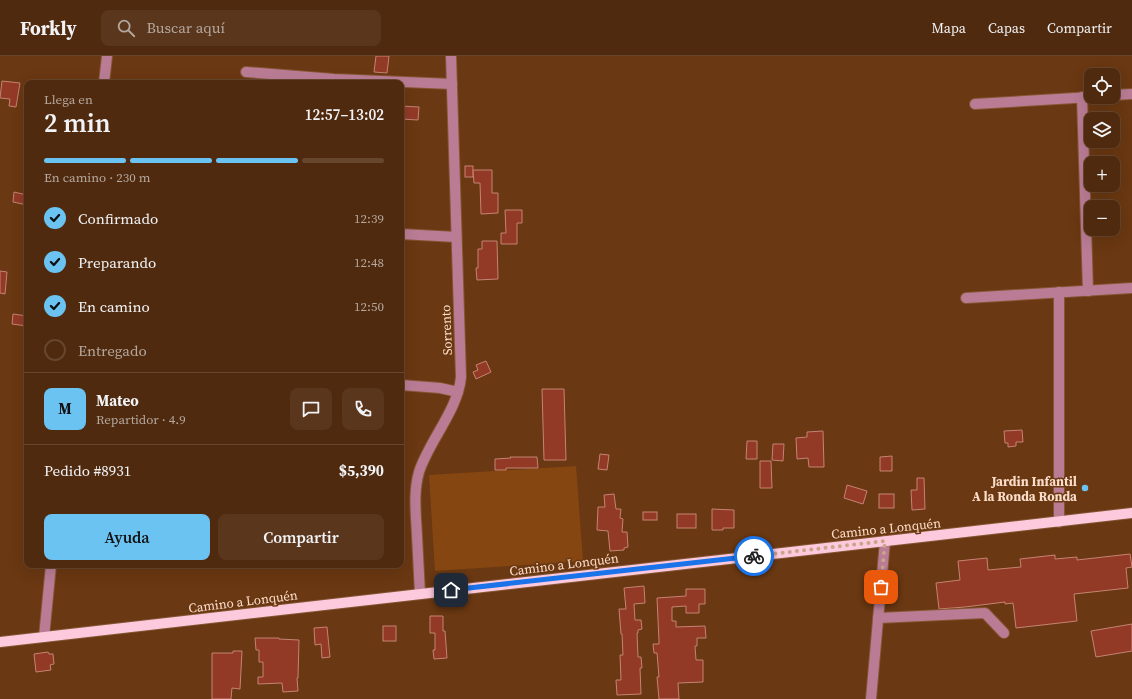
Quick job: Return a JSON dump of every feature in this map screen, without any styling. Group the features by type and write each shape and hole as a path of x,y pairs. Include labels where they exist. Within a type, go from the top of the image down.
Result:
{"main road":[{"name":"Camino a Lonquén","path":"0,642 1132,513"}],"street":[{"path":"104,80 107,56"},
{"name":"Sorrento","path":"420,594 415,510 417,481 422,464 458,392 461,377 451,56"},
{"path":"246,72 358,80"},
{"path":"404,82 452,84"},
{"path":"1120,95 1132,94"},
{"path":"975,104 1084,97"},
{"path":"1086,104 1088,291"},
{"path":"404,234 456,237"},
{"path":"966,298 1132,288"},
{"path":"1059,292 1059,522"},
{"path":"404,385 440,388 458,392"},
{"path":"872,699 885,541"},
{"path":"44,637 51,568"},
{"path":"878,618 985,613 1004,633"}],"shaded area":[{"path":"576,466 583,561 435,571 429,475"}],"building":[{"path":"376,56 389,56 387,73 374,72"},
{"path":"2,81 20,83 16,107 9,106 10,99 0,98"},
{"path":"404,106 419,107 418,120 404,119"},
{"path":"465,166 473,166 473,177 465,177"},
{"path":"473,170 492,170 492,193 498,193 498,213 481,214 480,183 474,183"},
{"path":"14,192 24,194 24,204 13,202"},
{"path":"505,210 522,210 522,223 517,223 517,244 501,244 501,233 506,233"},
{"path":"482,241 497,241 498,279 477,280 476,268 478,268 478,249 482,249"},
{"path":"0,271 7,272 5,294 0,293"},
{"path":"13,314 24,316 24,326 12,324"},
{"path":"486,361 491,372 476,379 473,372 478,370 476,365"},
{"path":"542,389 564,389 566,460 544,460"},
{"path":"1022,430 1023,442 1016,442 1016,446 1008,447 1008,443 1005,443 1004,431"},
{"path":"823,431 824,467 809,467 808,458 797,459 796,438 807,437 807,432"},
{"path":"747,441 757,441 757,459 746,459"},
{"path":"773,444 784,444 783,461 772,460"},
{"path":"600,454 609,455 607,470 598,469"},
{"path":"892,456 892,471 880,471 880,457"},
{"path":"510,457 537,457 538,468 506,468 506,470 495,470 495,459 511,458"},
{"path":"760,461 771,461 772,488 760,488"},
{"path":"917,478 924,478 925,509 912,510 911,490 917,490"},
{"path":"847,485 867,491 863,504 844,498"},
{"path":"614,494 616,509 621,509 620,518 623,519 622,532 627,532 628,547 624,548 624,550 610,551 608,531 597,530 598,507 605,507 604,495"},
{"path":"879,494 894,494 894,508 879,508"},
{"path":"712,509 734,510 734,528 712,530"},
{"path":"643,512 657,512 657,520 643,520"},
{"path":"677,514 696,514 696,528 677,528"},
{"path":"1130,554 1132,567 1126,568 1128,588 1074,594 1077,621 1016,628 1013,603 1005,604 1005,602 939,609 936,583 960,580 958,561 987,558 988,570 1021,567 1020,559 1055,555 1055,559 1077,557 1077,560"},
{"path":"644,586 645,603 634,604 635,620 641,620 642,629 638,630 637,633 638,657 641,657 642,668 640,668 641,694 617,695 616,680 621,680 620,655 623,655 619,609 626,609 624,588"},
{"path":"686,589 705,589 705,604 699,604 699,613 686,613 686,606 672,607 672,621 676,621 676,627 705,626 706,638 697,638 697,646 695,646 696,660 703,660 703,682 678,683 679,699 659,699 657,653 654,653 653,644 659,644 657,598 686,596"},
{"path":"430,616 443,616 443,631 445,631 447,658 434,659 433,650 435,650 435,633 430,633"},
{"path":"1132,624 1132,651 1096,657 1091,631"},
{"path":"383,626 396,626 396,641 383,641"},
{"path":"327,627 330,657 322,658 321,644 315,645 314,628"},
{"path":"255,638 299,640 297,678 298,691 283,692 282,683 258,684 258,677 263,677 263,662 259,662 259,650 256,650"},
{"path":"233,651 242,651 240,689 232,688 231,699 212,699 212,653 233,653"},
{"path":"48,652 49,654 53,654 54,664 50,665 51,670 36,672 34,654"}],"way so far":[{"path":"754,556 885,541 881,587"}],"place":[{"name":"Jardin Infantil A la Ronda Ronda","path":"1085,488"}],"route":[{"path":"451,590 754,556"}]}
